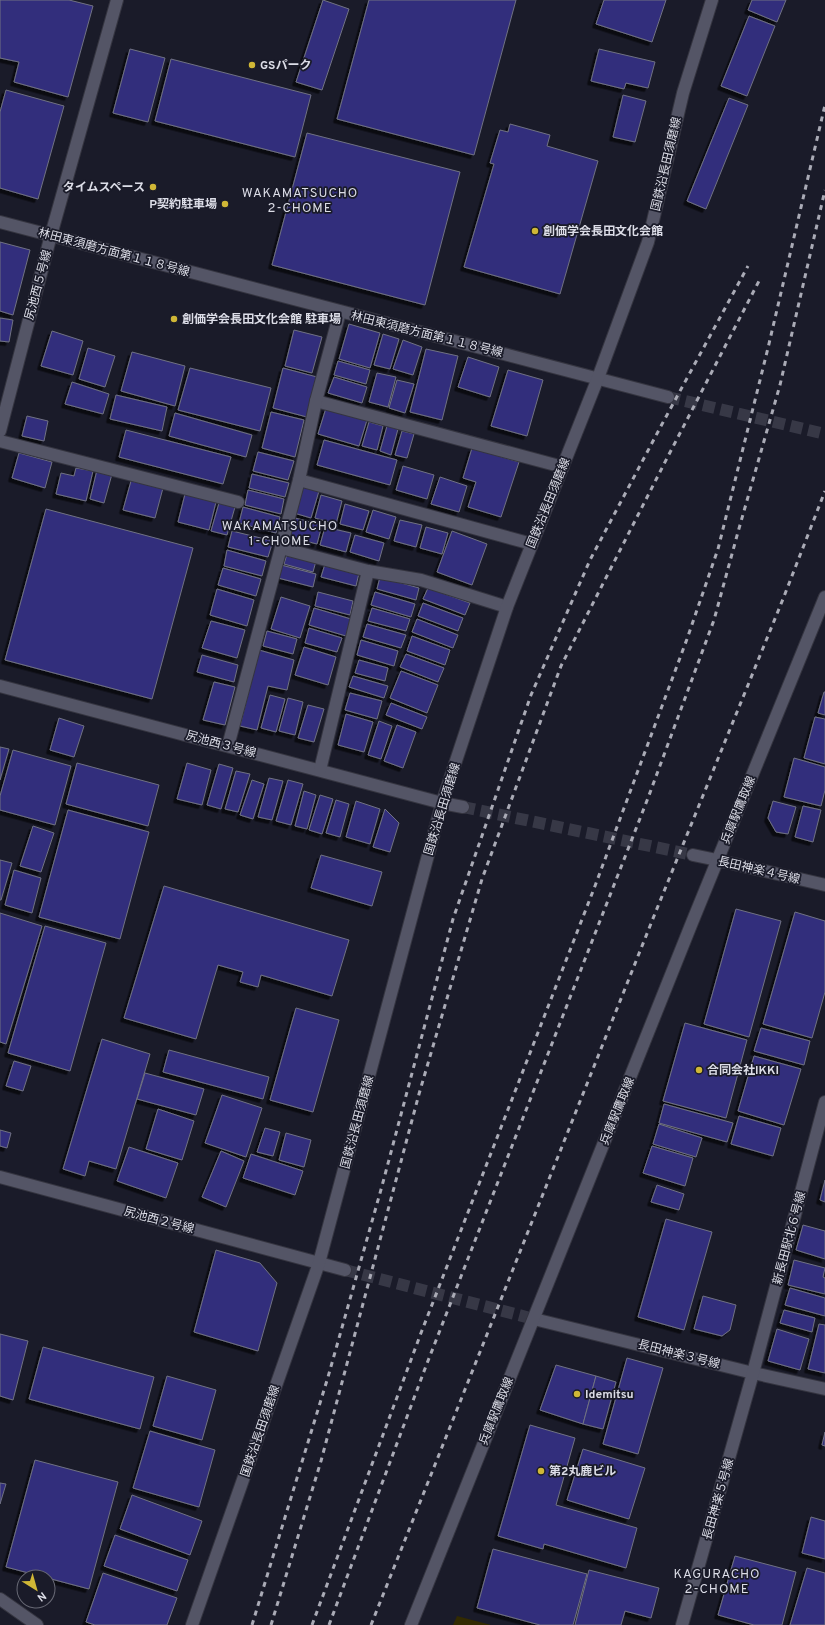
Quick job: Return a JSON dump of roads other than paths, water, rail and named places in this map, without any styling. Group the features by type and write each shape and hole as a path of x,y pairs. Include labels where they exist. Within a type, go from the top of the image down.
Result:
{"street":[{"name":"尻池西５号線","path":"0,431 51,235 117,0"},
{"name":"国鉄沿長田須磨線","path":"192,1625 319,1264 442,803 507,607 598,378 648,242 683,93 712,0"},
{"name":"林田東須磨方面第１１８号線","path":"0,222 668,397"},
{"path":"228,746 299,480 316,401 340,312"},
{"path":"316,401 563,467"},
{"path":"0,441 238,502"},
{"path":"299,480 532,544"},
{"path":"281,548 368,571 421,580 507,607"},
{"path":"320,770 368,571"},
{"name":"兵庫駅鷹取線","path":"411,1625 717,860 825,597"},
{"name":"尻池西３号線","path":"0,686 442,803"},
{"path":"442,803 463,807"},
{"name":"長田神楽４号線","path":"693,855 825,885"},
{"name":"新長田駅北６号線","path":"753,1373 825,1102"},
{"name":"尻池西２号線","path":"0,1177 319,1264"},
{"path":"319,1264 345,1270"},
{"name":"長田神楽３号線","path":"534,1318 753,1373 825,1389"},
{"name":"長田神楽５号線","path":"682,1625 753,1373"},
{"path":"0,1599 37,1625"}],"tunnel":[{"path":"668,397 825,434"},
{"path":"463,807 693,855"},
{"path":"345,1270 534,1319"}],"railway":[{"path":"312,1625 421,1333 595,886 687,639 718,549 768,348 825,105"},
{"path":"329,1625 426,1366 648,798 714,620 780,385 825,190"},
{"path":"252,1625 328,1377 382,1186 453,919 531,695 590,560 748,266"},
{"path":"271,1625 321,1461 419,1094 482,879 561,666 759,281"},
{"path":"371,1625 825,491"}],"place":[{"name":"GSパーク","path":"252,65"},
{"name":"タイムスペース","path":"153,187"},
{"name":"P契約駐車場","path":"225,204"},
{"name":"創価学会長田文化会館","path":"535,231"},
{"name":"創価学会長田文化会館 駐車場","path":"174,319"},
{"name":"合同会社IKKI","path":"699,1070"},
{"name":"Idemitsu","path":"577,1394"},
{"name":"第2丸鹿ビル","path":"541,1471"}],"district":[{"name":"WAKAMATSUCHO 2-CHOME","path":"300,200"},
{"name":"WAKAMATSUCHO 1-CHOME","path":"280,532"},
{"name":"KAGURACHO 2-CHOME","path":"717,1580"}]}
